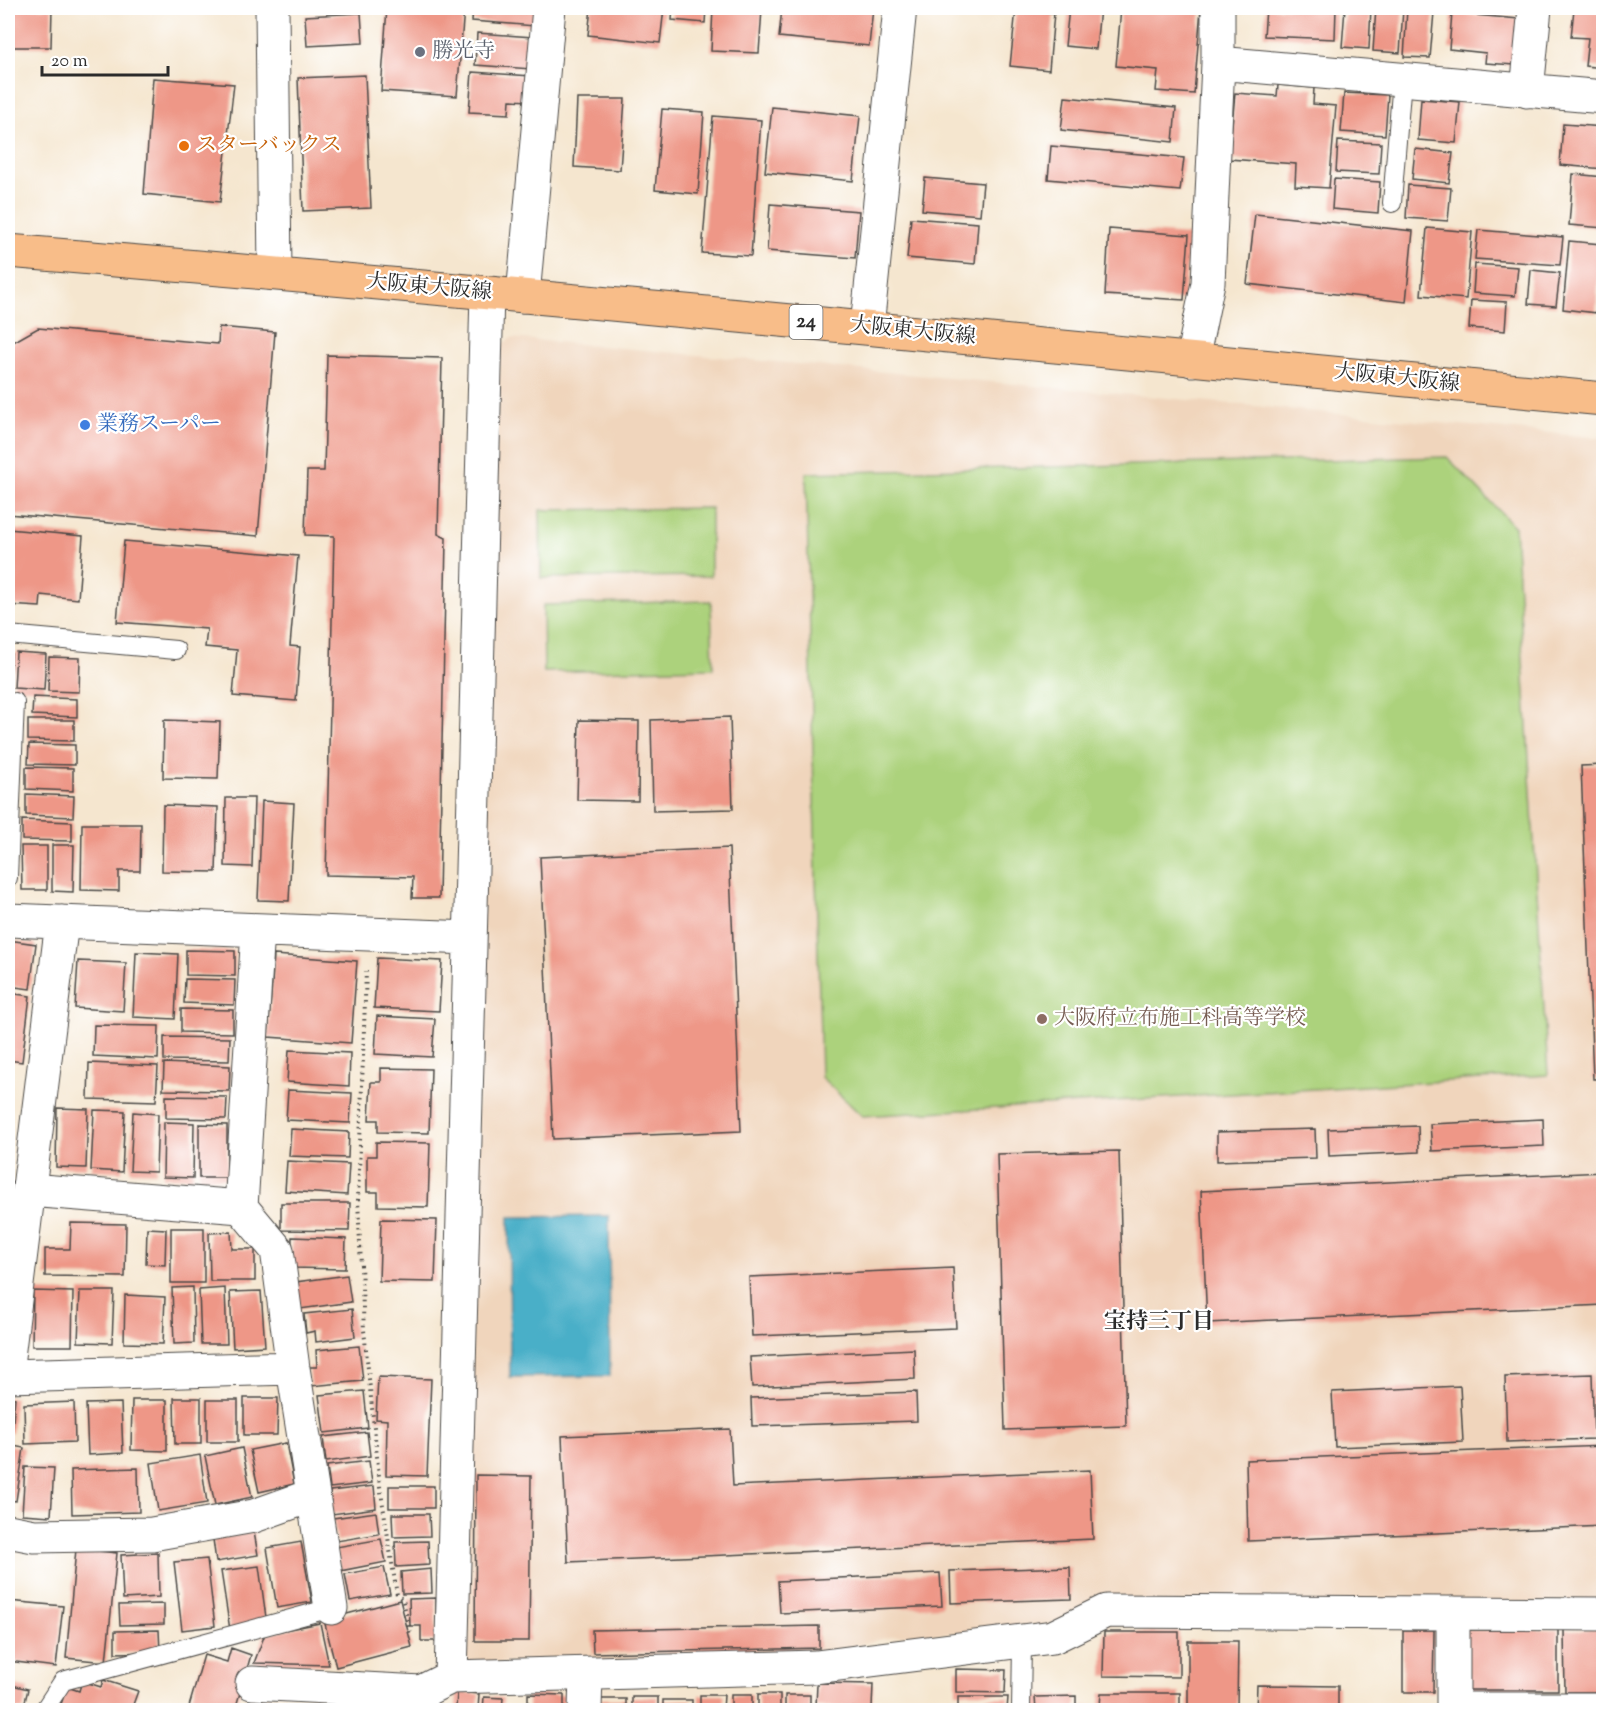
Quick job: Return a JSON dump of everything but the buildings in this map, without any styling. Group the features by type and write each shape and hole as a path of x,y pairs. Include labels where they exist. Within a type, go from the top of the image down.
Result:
{"main road":[{"name":"大阪東大阪線","path":"8,251 867,327 1604,399"}],"street":[{"path":"272,8 275,273"},
{"path":"522,296 549,8"},
{"path":"867,327 900,8"},
{"path":"1192,360 1208,284 1218,63 1218,8"},
{"path":"1527,91 1535,8"},
{"path":"1218,63 1604,98"},
{"path":"429,1693 470,938 487,293"},
{"path":"8,920 470,938"},
{"path":"8,1357 62,922"},
{"path":"258,930 241,1207 277,1250 331,1608"},
{"path":"29,1190 241,1207"},
{"path":"8,1376 293,1368"},
{"path":"8,1530 34,1536 152,1534 254,1516 314,1495"},
{"path":"252,1683 429,1693 586,1674 816,1667 1053,1637 1106,1611 1604,1614"},
{"path":"1453,1613 1453,1708 1604,1708"},
{"path":"585,1710 586,1674"}],"lane":[{"path":"1392,203 1402,79"},
{"path":"8,635 176,650"},
{"path":"8,878 15,702"},
{"path":"44,1710 63,1681 331,1608"},
{"path":"1021,1710 1022,1641"}],"path":[{"path":"368,934 358,1200 364,1330 380,1486 397,1595 403,1600 429,1693"}],"shaded area":[{"name":"大阪府立布施工科高等学校","path":"512,338 1603,438 1603,1600 895,1636 811,1656 463,1664 498,346"}],"green space":[{"path":"1447,457 1515,527 1548,1075 862,1116 821,1077 806,473"},
{"path":"711,508 711,576 541,578 540,510"},
{"path":"711,601 713,668 544,672 543,605"}],"water":[{"path":"609,1216 610,1376 510,1377 509,1217"}],"place":[{"name":"勝光寺","path":"420,52"},
{"name":"スターバックス","path":"184,146"},
{"name":"業務スーパー","path":"85,425"},
{"name":"大阪府立布施工科高等学校","path":"1042,1019"}],"district":[{"name":"宝持三丁目","path":"1159,1323"}]}
